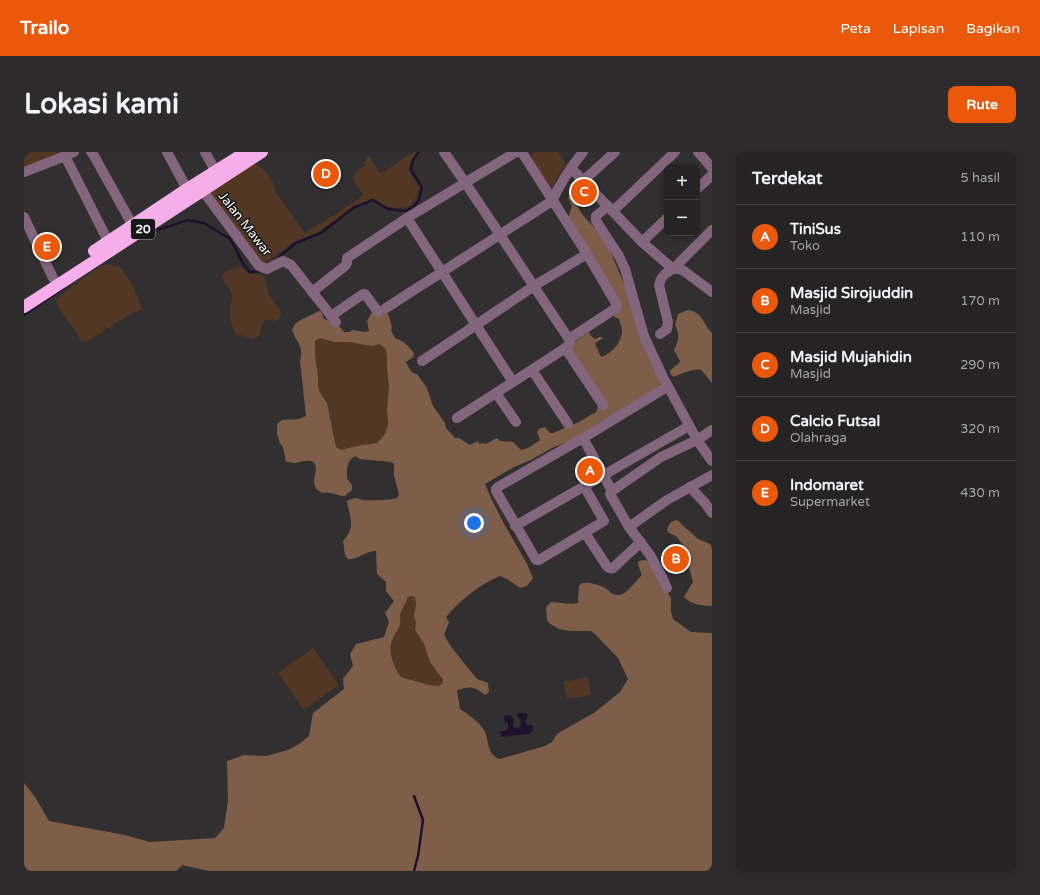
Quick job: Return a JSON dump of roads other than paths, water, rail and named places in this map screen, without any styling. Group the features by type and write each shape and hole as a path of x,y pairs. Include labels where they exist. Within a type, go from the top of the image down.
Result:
{"highway":[{"name":"20","path":"24,306 111,245 133,226 187,189 246,152"},
{"name":"20","path":"24,296 203,191 262,152"}],"street":[{"path":"91,152 94,154 133,226"},
{"path":"167,152 187,189"},
{"path":"205,152 216,172"},
{"path":"444,152 501,234 534,286 603,405"},
{"path":"312,292 345,266 347,263 347,258 407,218 516,152"},
{"path":"457,418 532,370 617,306 587,254 520,152"},
{"path":"442,272 552,201 571,168 583,152"},
{"path":"584,180 615,152"},
{"path":"675,152 611,209 596,216 596,222 619,256 625,269 644,336 667,387 697,440 712,461"},
{"path":"702,153 712,168"},
{"path":"24,172 69,154 111,245"},
{"path":"571,168 642,242 673,269 684,271 712,292"},
{"path":"700,186 712,175"},
{"name":"Jalan Mawar","path":"203,191 259,266 271,267 284,261 290,265 333,319 363,294 365,294 382,310 442,272"},
{"path":"24,217 53,278"},
{"path":"407,218 513,382"},
{"path":"642,242 664,221"},
{"path":"660,334 667,329 668,322 659,283 665,274 673,269 712,230"},
{"path":"422,361 534,286 587,254"},
{"path":"532,370 568,424"},
{"path":"584,486 604,521 539,560 536,560 515,526 496,489 667,387"},
{"path":"496,393 516,422"},
{"path":"515,526 689,426"},
{"path":"612,492 661,458 697,440 712,430"},
{"path":"582,438 612,492 610,494 629,527 650,555 667,588"},
{"path":"629,527 667,500 712,475"},
{"path":"690,487 712,513"},
{"path":"585,533 606,565 611,569 641,542"}],"waterway":[{"path":"278,259 296,243 321,233 353,208 373,200 388,209 406,211 414,206 419,200 422,187 411,170 413,160 419,152"},
{"path":"145,235 188,220 204,223 230,239 242,262 250,272 261,271"},
{"path":"24,315 65,287"},
{"path":"414,796 423,820 418,856 414,871"}],"place":[{"name":"Calcio Futsal","path":"326,174"},
{"name":"Masjid Mujahidin","path":"584,192"},
{"name":"Indomaret","path":"47,247"},
{"name":"TiniSus","path":"590,471"},
{"name":"Masjid Sirojuddin","path":"676,559"}]}
